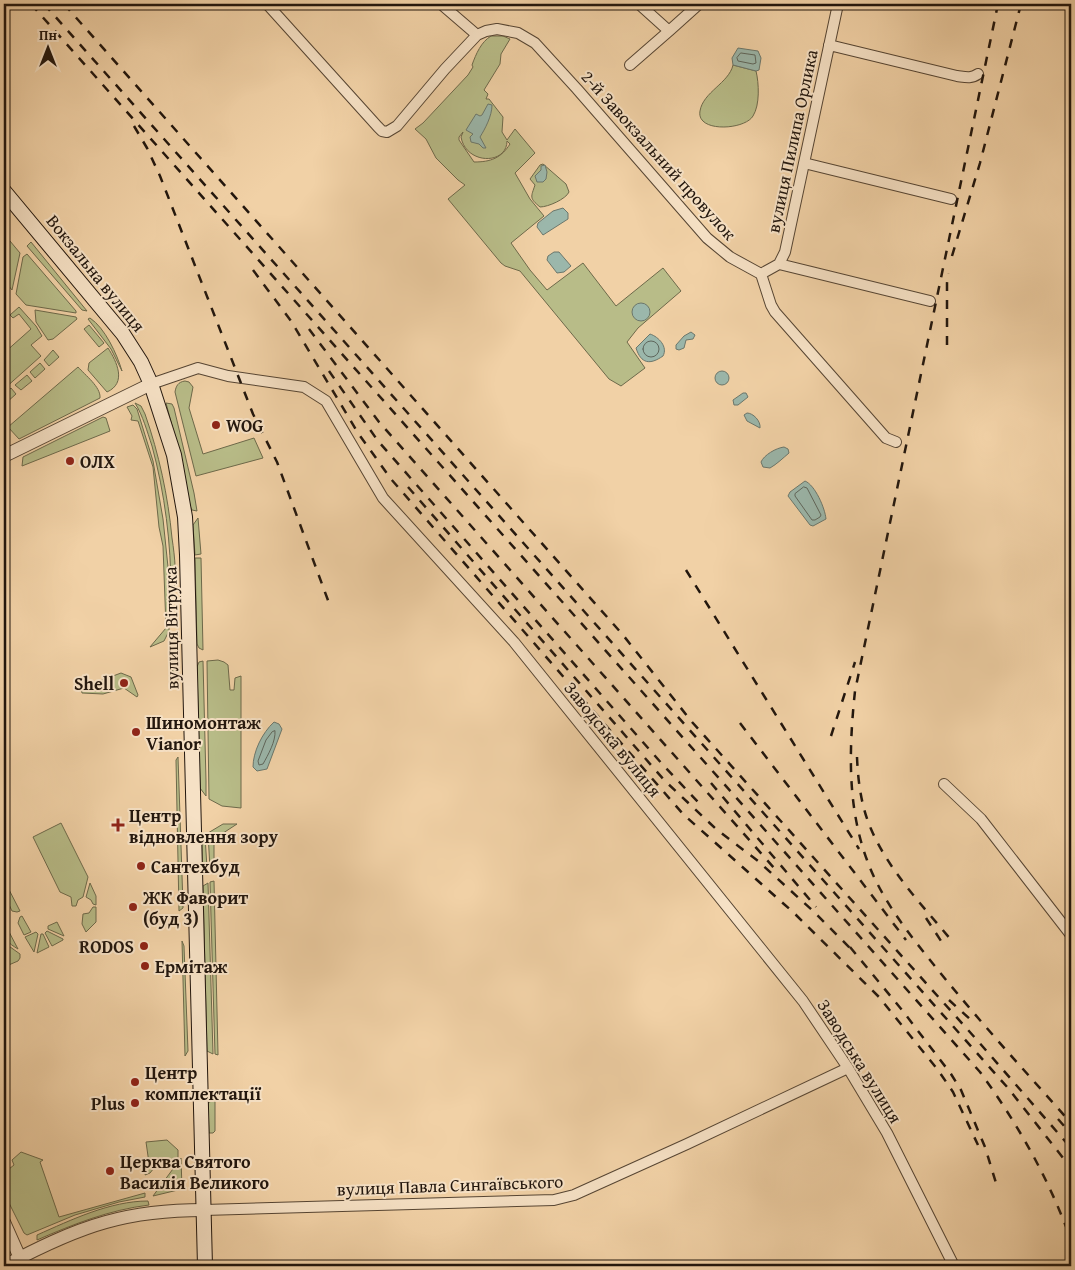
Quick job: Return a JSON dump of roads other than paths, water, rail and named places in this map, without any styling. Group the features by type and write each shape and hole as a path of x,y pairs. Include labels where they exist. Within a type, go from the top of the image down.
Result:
{"main road":[{"name":"Вокзальна вулиця","path":"4,191 123,334 141,362 147,386"},
{"name":"Вокзальна вулиця","path":"4,199 120,342 147,386"},
{"name":"вулиця Вітрука","path":"147,386 174,455 185,517 188,555 200,1210 198,1266"},
{"name":"вулиця Вітрука","path":"200,1210 205,1266"}],"street":[{"path":"267,4 378,127 387,132 397,126 445,69 477,35 441,4"},
{"path":"639,4 669,30"},
{"path":"630,66 699,4"},
{"name":"вулиця Пилипа Орлика","path":"779,264 790,235 838,4"},
{"name":"2-й Завокзальний провулок","path":"477,35 498,29 508,30 523,35 536,43 707,238 730,257 761,274"},
{"path":"829,45 957,76 968,78 978,74"},
{"path":"804,163 951,199"},
{"path":"896,442 886,438 775,312 771,306 761,274 779,264 930,301"},
{"name":"Заводська вулиця","path":"147,386 198,368 228,376 304,387 326,401 384,498 520,650 803,1001 848,1068 887,1133 954,1266"},
{"path":"4,456 147,386"},
{"path":"944,784 981,818 1071,935"},
{"name":"вулиця Павла Сингаївського","path":"200,1210 554,1200 574,1195 600,1184 848,1068"},
{"path":"4,1266 62,1239 105,1222 168,1211 200,1210"},
{"path":"4,1222 20,1258"}],"water":[{"path":"738,48 758,51 761,58 759,70 756,71 733,65 732,58"},
{"path":"488,104 492,105 492,109 480,137 486,148 483,148 479,144 471,142 470,137 473,134 466,130 476,114 482,115"},
{"path":"545,165 546,179 543,182 537,182 535,176 541,170 541,166"},
{"path":"563,208 568,213 568,219 543,235 537,227 538,223 553,211"},
{"path":"554,252 559,252 571,266 564,272 557,273 547,260 548,256"},
{"path":"641,303 649,308 650,312 645,320 641,321 633,316 632,312 637,304"},
{"path":"691,332 695,335 693,339 686,340 684,348 676,349 676,345 684,336"},
{"path":"650,334 657,337 663,346 664,353 663,356 650,362 640,357 636,348"},
{"path":"719,371 725,371 729,378 725,385 719,385 715,381 715,375"},
{"path":"746,393 748,397 738,405 734,405 733,400"},
{"path":"747,413 752,414 756,418 760,428 747,421 744,415"},
{"path":"784,447 788,449 789,453 770,468 763,467 761,462 767,454"},
{"path":"805,481 816,492 822,503 826,519 813,526 810,525 788,496 790,492"},
{"path":"274,722 279,724 282,729 267,769 257,771 253,767 256,749 262,737"}],"railway":[{"path":"31,4 980,1072 1032,1153 1053,1195 1071,1240"},
{"path":"44,4 1008,1088 1071,1168"},
{"path":"64,4 623,635 692,722 977,1040 1071,1148"},
{"path":"998,4 855,691 851,777 860,840 880,889 896,916 951,985 1071,1123"},
{"path":"952,256 980,163 1021,4"},
{"path":"134,126 160,176 253,414 277,462 329,603"},
{"path":"253,270 291,321 358,433 391,479 683,814 794,913 879,997 938,1070 953,1092 978,1145"},
{"path":"947,345 948,273"},
{"path":"309,329 379,422 775,869"},
{"path":"329,371 378,441 663,765 699,803"},
{"path":"408,487 665,781 716,829 758,861 812,910 854,952"},
{"path":"686,570 859,849"},
{"path":"831,736 855,662"},
{"path":"740,723 906,940"},
{"path":"857,757 862,802 878,844 907,888 952,941"},
{"path":"711,783 816,907"},
{"path":"926,918 945,947"},
{"path":"850,947 902,1010 961,1090 985,1147 996,1183"},
{"path":"949,1000 971,1020"},
{"path":"1058,1119 1071,1134"}],"place":[{"name":"WOG","path":"216,425"},
{"name":"ОЛХ","path":"70,461"},
{"name":"Shell","path":"124,683"},
{"name":"Шиномонтаж Vianor","path":"136,732"},
{"name":"Центр відновлення зору","path":"118,825"},
{"name":"Сантехбуд","path":"141,866"},
{"name":"ЖК Фаворит (буд 3)","path":"133,907"},
{"name":"RODOS","path":"144,946"},
{"name":"Ермітаж","path":"145,966"},
{"name":"Центр комплектації","path":"135,1082"},
{"name":"Plus","path":"135,1103"},
{"name":"Церква Святого Василія Великого","path":"110,1171"}]}
